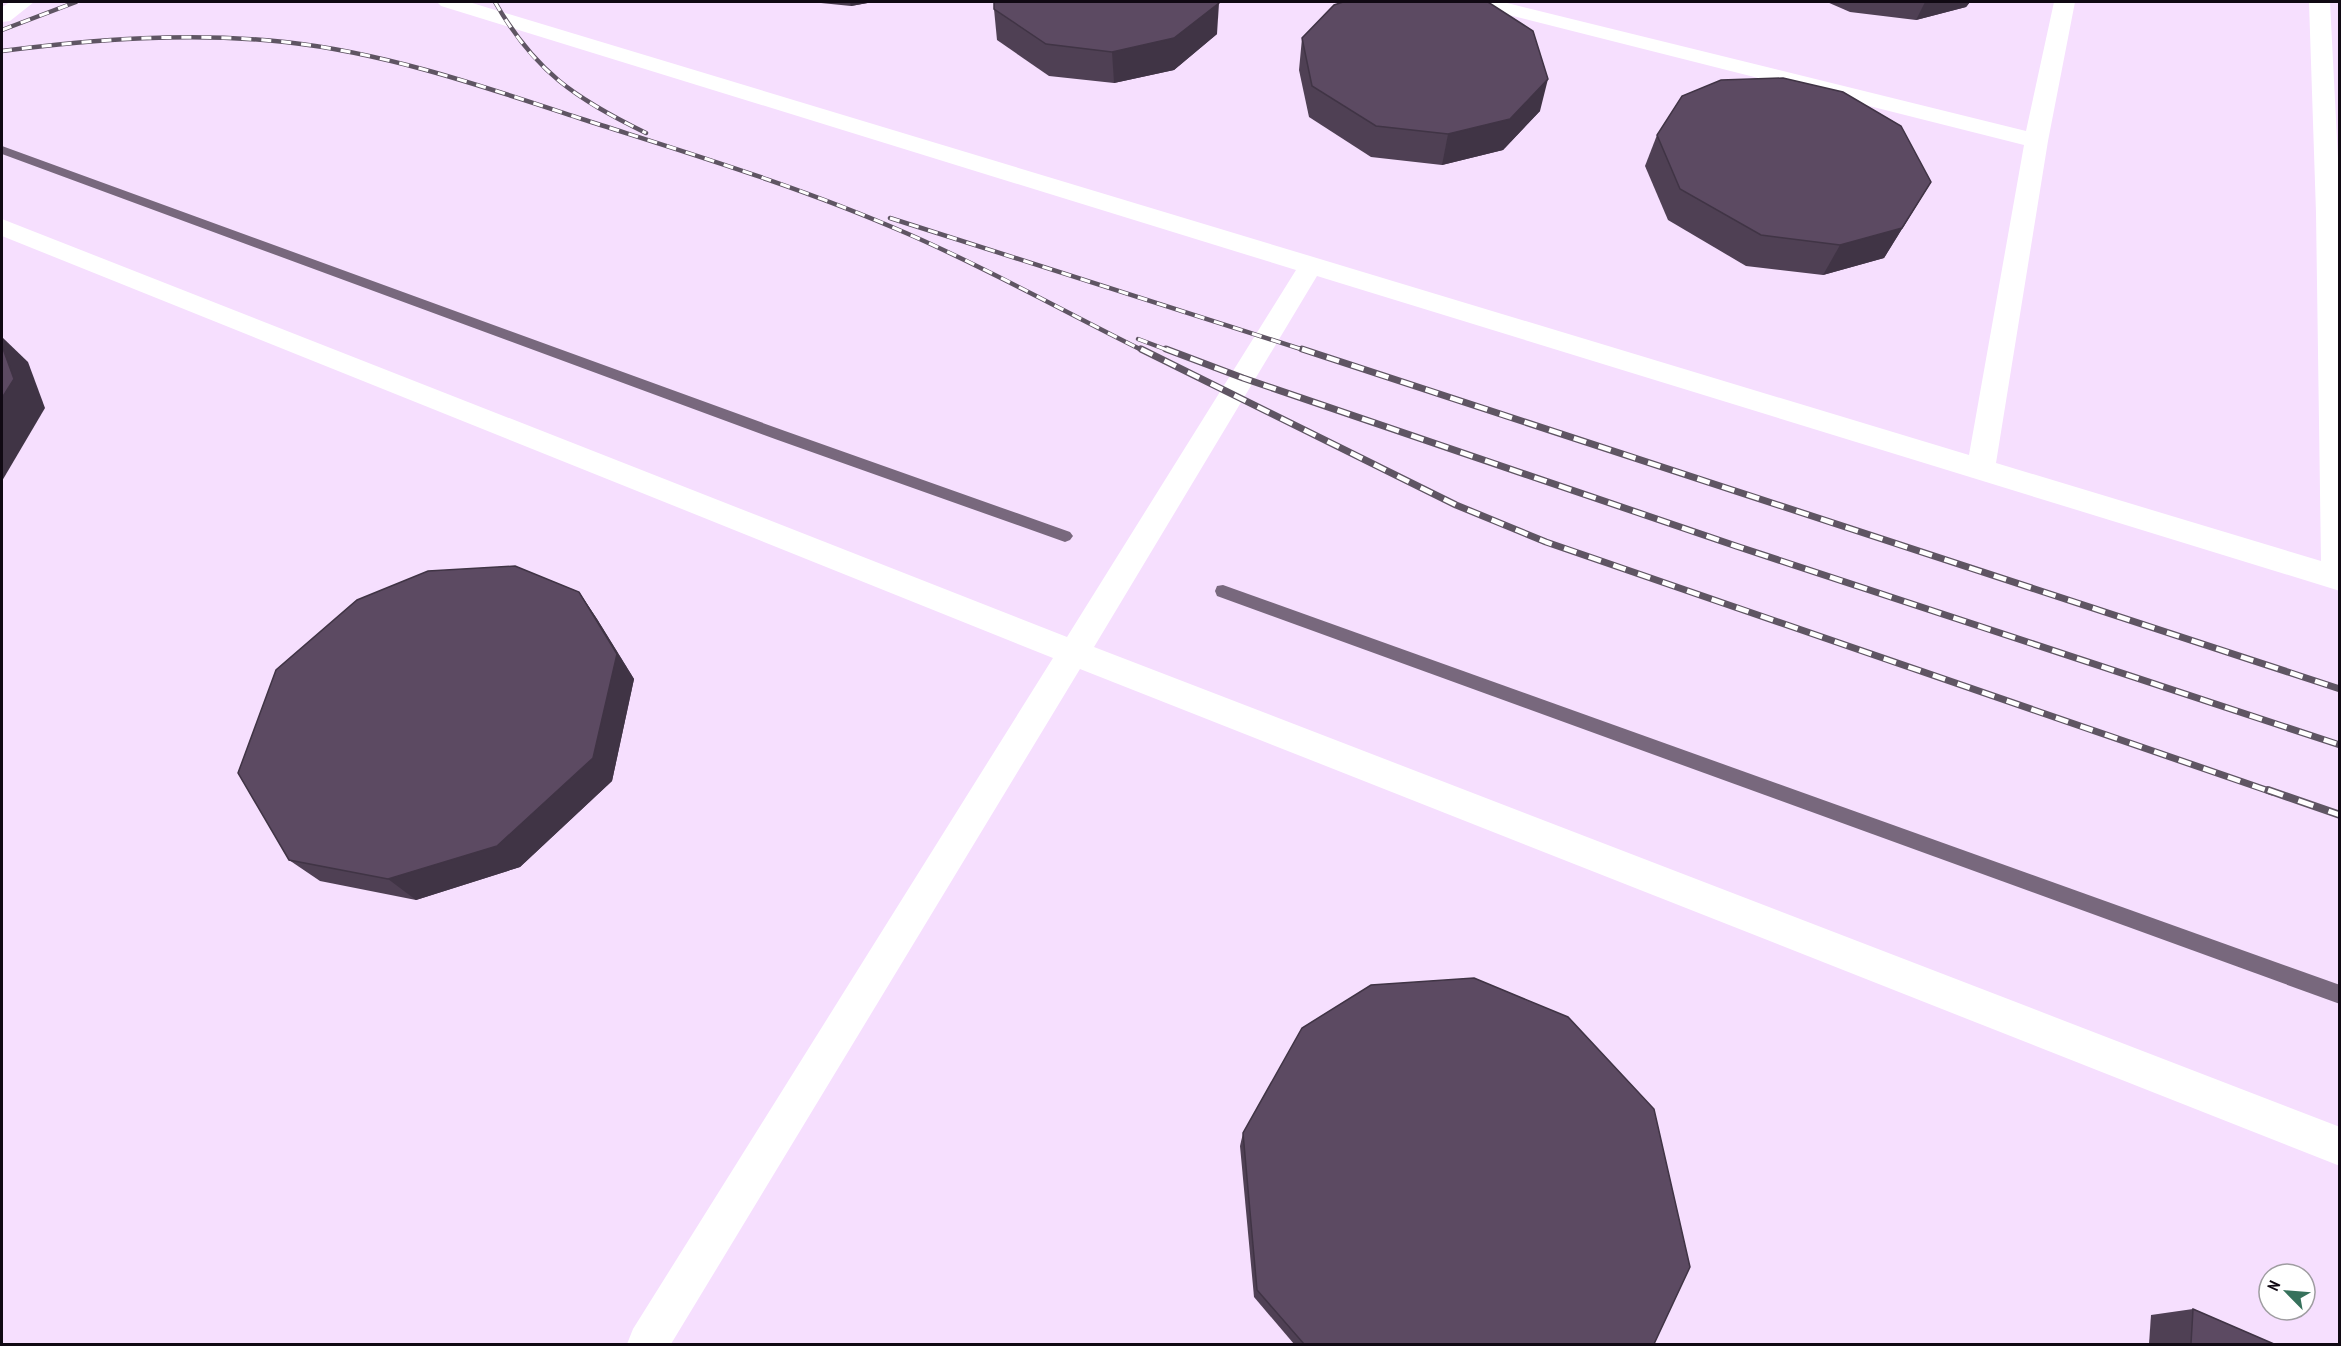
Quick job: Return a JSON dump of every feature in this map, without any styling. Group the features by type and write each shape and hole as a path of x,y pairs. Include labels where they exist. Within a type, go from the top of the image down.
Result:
{"lane":[{"path":"2,16 23,2"},
{"path":"448,2 2338,578 2334,215 2320,2"},
{"path":"1480,2 2036,141"},
{"path":"1981,470 2036,141 2065,2"},
{"path":"2,227 1074,653 2340,1147"},
{"path":"648,1344 1311,265"}],"shaded area":[{"path":"2,2 2339,2 2339,1344 2,1344"}],"building":[{"path":"994,2 1219,3 1174,38 1112,52 1046,44 994,9"},
{"path":"1343,2 1488,2 1533,31 1548,79 1510,119 1448,134 1376,126 1312,86 1302,38 1334,5"},
{"path":"1783,78 1843,92 1901,126 1931,182 1902,228 1840,245 1761,235 1680,189 1657,135 1682,96 1721,80"},
{"path":"2,346 14,379 2,398"},
{"path":"515,566 579,592 617,654 593,758 497,846 388,879 289,860 238,773 276,670 357,600 428,571"},
{"path":"1474,978 1568,1017 1654,1109 1690,1267 1654,1344 1304,1344 1257,1290 1243,1133 1302,1028 1371,985"},
{"path":"2193,1309 2274,1344 2191,1344"}],"waterway":[{"path":"2,150 780,435 1065,536"},
{"path":"1223,591 2340,995"}],"railway":[{"path":"2,30 76,2"},
{"path":"495,2 525,47 559,81 598,108 646,133"},
{"path":"2,51 143,38 250,39 323,47 398,63 509,95 746,172 866,216 966,261 1144,351"},
{"path":"890,218 1307,351"},
{"path":"1138,339 1170,351"},
{"path":"1141,349 1456,505 1546,542 2272,792"},
{"path":"1166,349 1243,378 1736,546 2340,745"},
{"path":"1302,349 2340,689"},
{"path":"2268,790 2340,815"}]}
